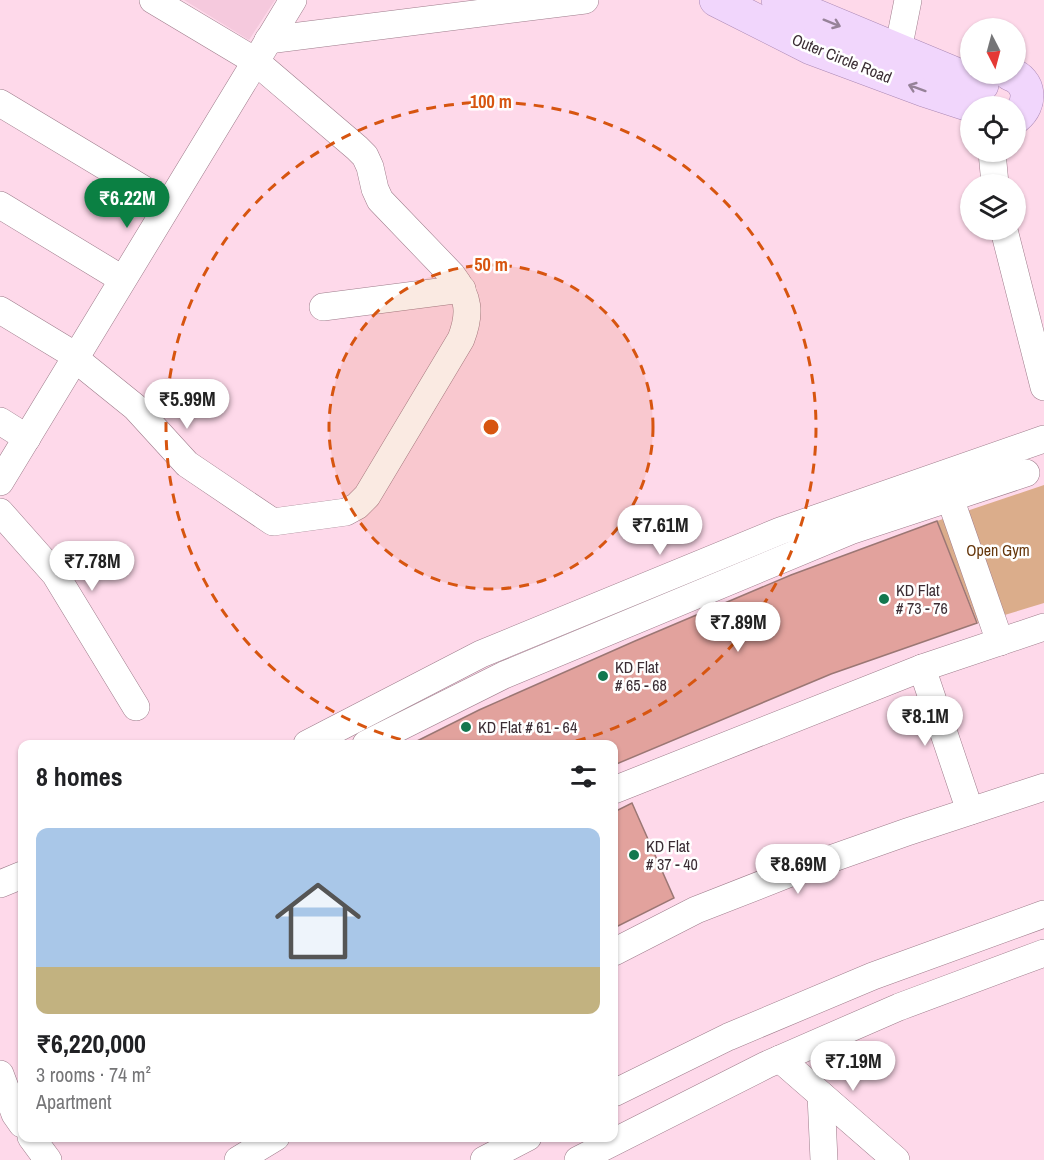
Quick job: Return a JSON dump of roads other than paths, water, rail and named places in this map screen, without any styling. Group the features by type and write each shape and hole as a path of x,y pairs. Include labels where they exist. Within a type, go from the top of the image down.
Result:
{"main road":[{"name":"Outer Circle Road","path":"716,0 811,48 924,90 993,96"},
{"name":"Outer Circle Road","path":"778,0 1003,96"},
{"path":"1026,114 1044,128"}],"street":[{"path":"0,310 76,356 78,361 135,407 188,464 273,522 346,512 357,506 367,496 461,339 468,313 462,289 452,275 380,200 365,156 261,51 153,0"},
{"path":"0,482 293,0"},
{"path":"261,51 585,0"},
{"path":"898,50 908,0"},
{"path":"0,103 168,204"},
{"path":"0,205 122,279"},
{"path":"1007,240 1044,387"},
{"path":"323,306 462,289"},
{"path":"0,421 27,438"},
{"path":"315,740 481,654 780,531 1044,439"},
{"path":"374,740 504,675 850,531 1026,473"},
{"path":"950,498 1000,642"},
{"path":"0,512 55,574 136,707"},
{"path":"618,788 922,668 1044,627"},
{"path":"922,668 970,811"},
{"path":"618,950 696,910 788,874 1044,787"},
{"path":"0,884 18,877"},
{"path":"618,1091 769,1019 873,976 1044,914"},
{"path":"618,1140 780,1059 899,1008 1044,953"},
{"path":"780,1059 896,1160"},
{"path":"0,1074 18,1118"},
{"path":"821,1095 824,1160"},
{"path":"484,1160 518,1142"},
{"path":"578,1160 614,1142"}],"place":[{"name":"KD Flat # 73 - 76","path":"884,599"},
{"name":"KD Flat # 65 - 68","path":"603,676"},
{"name":"KD Flat # 61 - 64","path":"466,727"},
{"name":"KD Flat # 37 - 40","path":"634,855"}],"park label":[{"name":"Open Gym","path":"998,550"}]}
